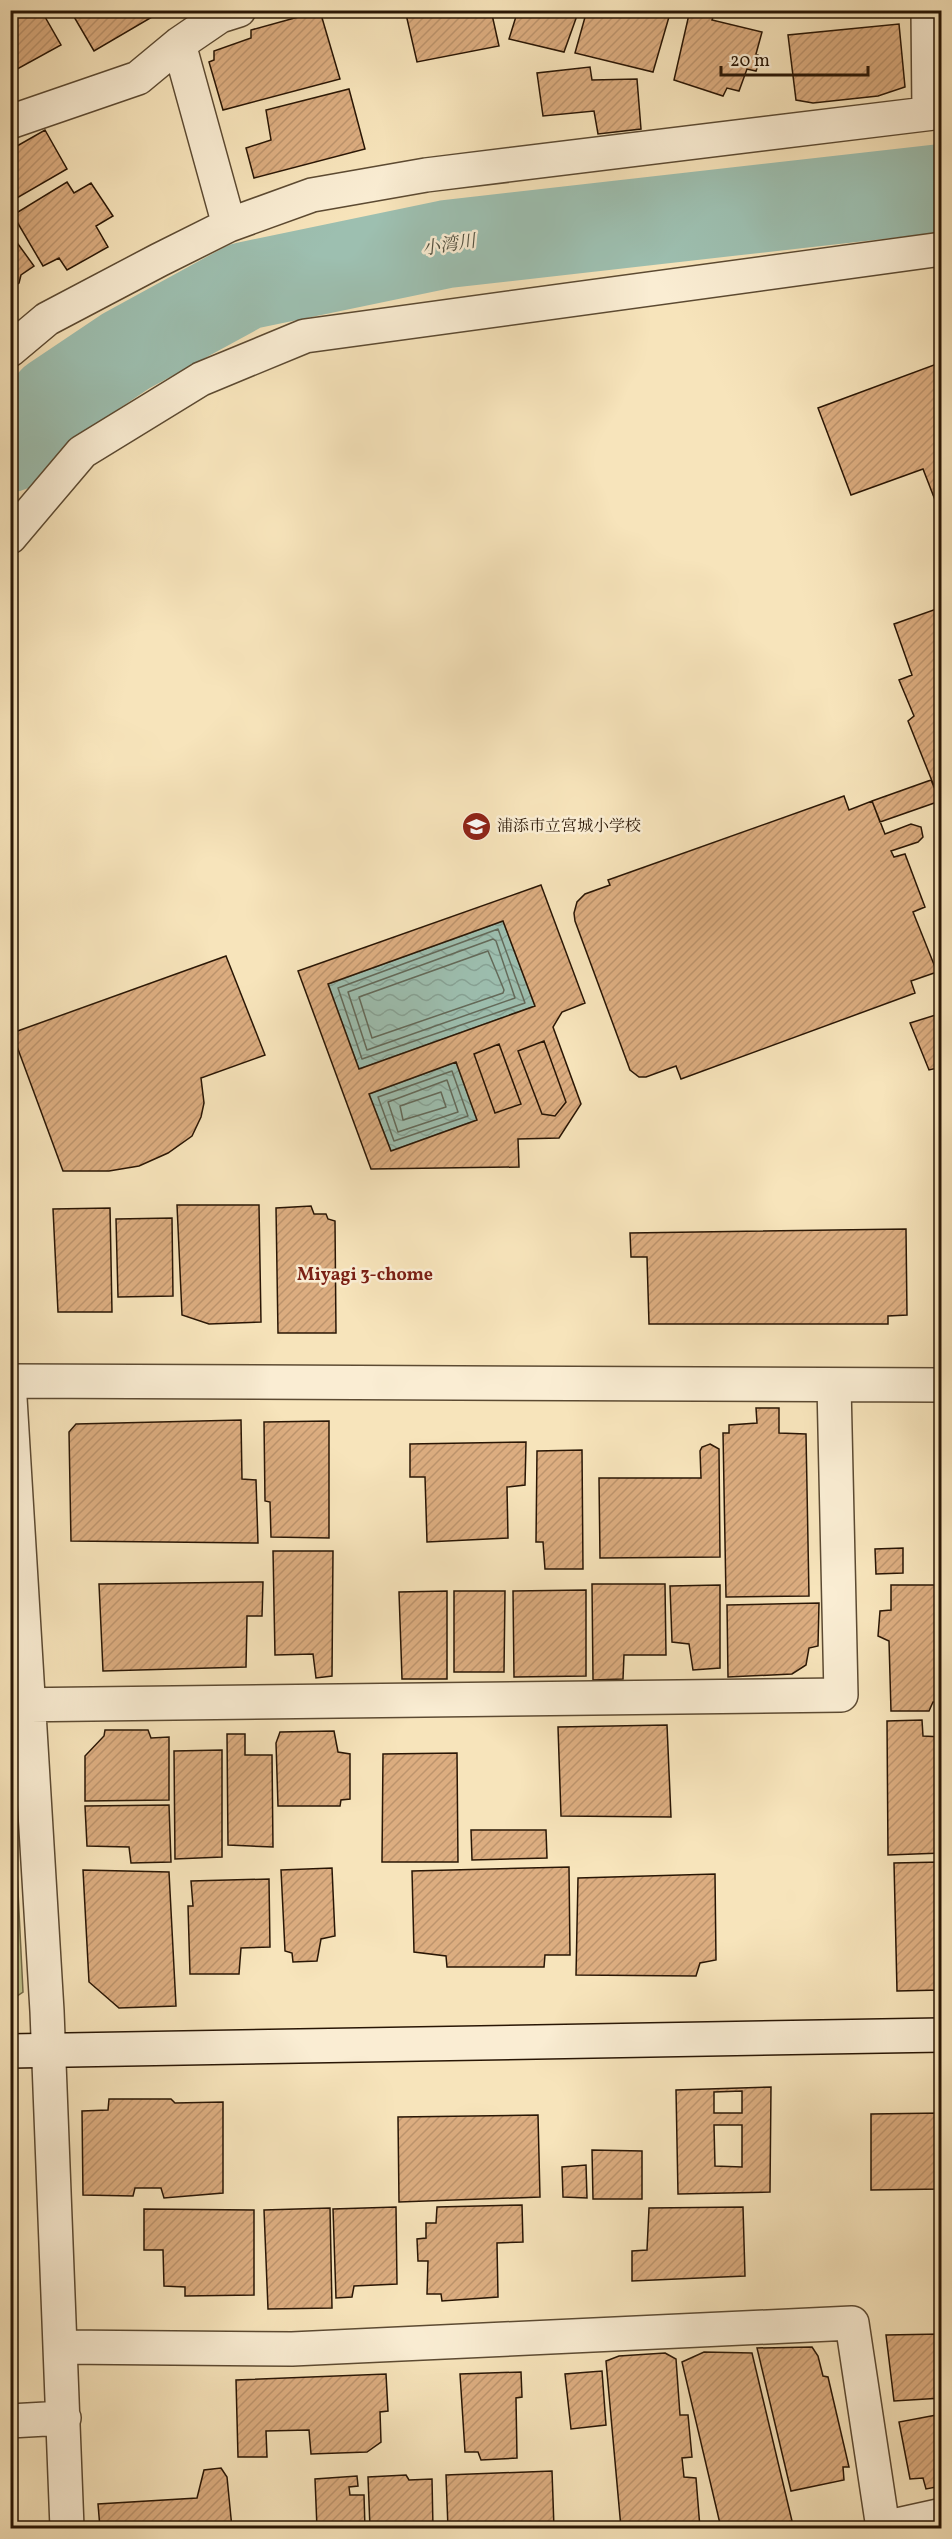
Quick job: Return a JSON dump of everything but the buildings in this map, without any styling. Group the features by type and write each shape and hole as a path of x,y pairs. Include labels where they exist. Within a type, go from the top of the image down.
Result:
{"street":[{"path":"10,122 138,78 179,44 220,16 239,10"},
{"path":"10,350 48,319 230,225 312,195 426,175 935,112 928,10"},
{"path":"179,44 230,225"},
{"path":"10,537 82,452 201,379 305,336 942,249"},
{"path":"10,1382 942,1385"},
{"path":"19,1705 841,1695 834,1385"},
{"path":"10,1398 19,1705 48,2049 68,2529"},
{"path":"10,2051 942,2035"},
{"path":"62,2347 292,2349 852,2323 883,2528 942,2515"},
{"path":"10,2421 64,2418"}],"green space":[{"path":"11,1750 23,1992 10,2000"}],"water":[{"path":"503,921 535,1006 359,1069 328,984"},
{"path":"456,1062 477,1120 391,1151 369,1094"}],"waterway":[{"name":"小湾川","path":"10,448 53,400 126,351 245,286 447,244 942,188"}],"place":[{"name":"浦添市立宮城小学校","path":"476,827"}],"district":[{"name":"Miyagi 3-chome","path":"365,1275"}]}
